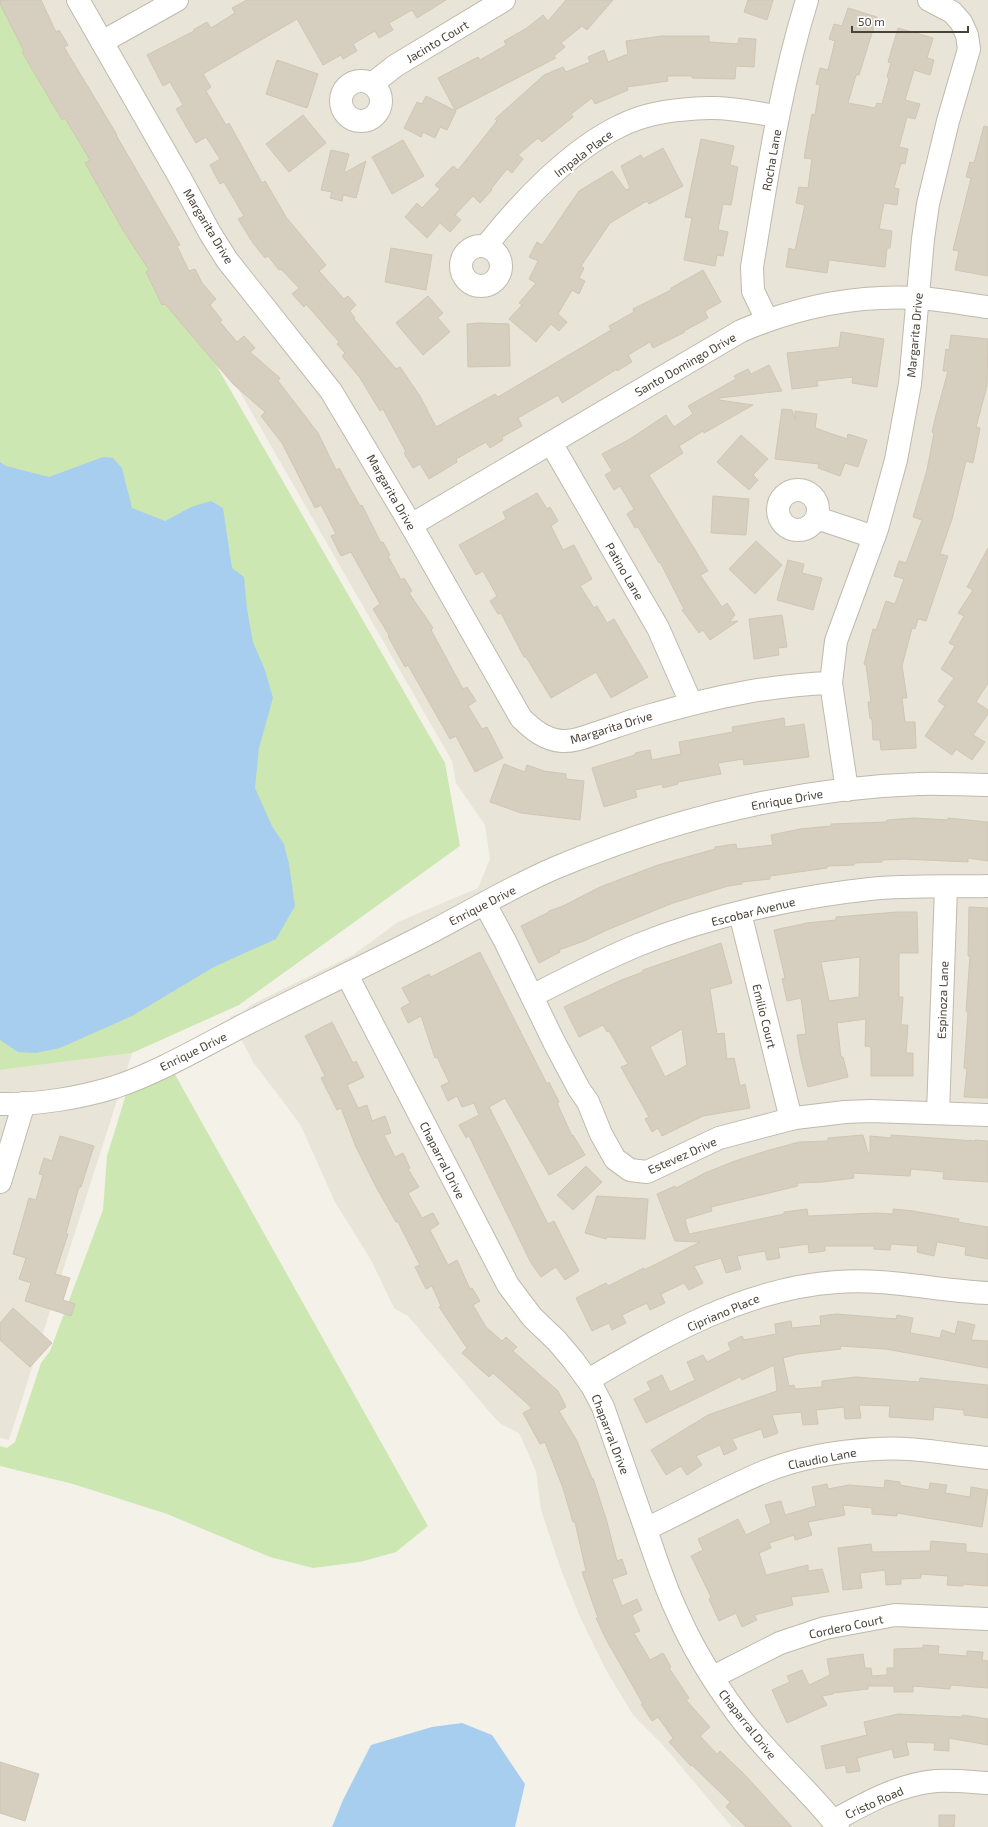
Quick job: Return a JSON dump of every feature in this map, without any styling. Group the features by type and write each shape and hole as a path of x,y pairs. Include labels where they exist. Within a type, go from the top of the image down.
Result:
{"street":[{"name":"Margarita Drive","path":"78,0 224,255 332,391 411,525 521,718 531,729 547,738 561,742 576,740 646,716 706,699 800,684 831,683"},
{"path":"102,42 177,0"},
{"name":"Jacinto Court","path":"372,84 395,66 504,0"},
{"name":"Rocha Lane","path":"767,320 753,291 751,280 752,267 789,60 807,0"},
{"name":"Margarita Drive","path":"847,790 831,683 836,641 874,537 894,467 904,420 915,344 918,298 928,204 948,121 968,49 967,35 961,22 952,12 940,4 928,0"},
{"name":"Impala Place","path":"486,246 510,216 560,167 590,144 620,126 650,115 679,110 710,108 739,110 778,116"},
{"name":"Santo Domingo Drive","path":"411,525 742,331 767,320 804,308 880,297 918,298 988,307"},
{"name":"Patino Lane","path":"550,443 658,628 692,703"},
{"path":"817,518 874,537"},
{"name":"Enrique Drive","path":"0,1104 24,1103 86,1095 116,1086 164,1066 347,975 554,869 670,826 730,810 785,798 847,790 919,784 988,785"},
{"name":"Escobar Avenue","path":"532,996 639,945 691,927 740,913 791,901 833,894 901,887 988,886"},
{"name":"Espinoza Lane","path":"938,1113 946,887"},
{"name":"Estevez Drive","path":"485,904 579,1089 588,1102 609,1149 615,1159 622,1166 630,1170 647,1172 719,1138 791,1119 845,1112 988,1115"},
{"name":"Emilio Court","path":"740,913 791,1119"},
{"name":"Chaparral Drive","path":"347,975 508,1285 532,1317 557,1341 588,1380 603,1407 676,1612 693,1644 739,1716 765,1748 835,1824"},
{"path":"0,1182 24,1103"},
{"name":"Cipriano Place","path":"588,1380 651,1345 745,1300 800,1286 837,1282 872,1281 988,1293"},
{"name":"Claudio Lane","path":"646,1529 767,1471 804,1459 840,1452 877,1448 913,1449 988,1458"},
{"name":"Cordero Court","path":"713,1677 780,1643 825,1628 895,1615 988,1619"},
{"name":"Cristo Road","path":"835,1824 883,1795 908,1787 935,1781 988,1783"}],"shaded area":[{"path":"15,0 988,0 988,776 729,801 232,1022 230,1017 242,1012 253,1004 353,955 398,922 478,888 490,859 485,825 456,783 452,761"},
{"path":"919,793 988,794 988,1827 732,1827 662,1744 633,1715 606,1670 580,1617 561,1570 541,1510 536,1471 519,1433 501,1424 492,1415 408,1316 394,1308 371,1260 335,1202 300,1124 253,1062 240,1037 557,877 610,857 731,818 854,798"},
{"path":"132,1053 9,1440 0,1438 0,1070"}],"green space":[{"path":"0,0 6,0 445,763 460,846 239,1005 132,1053 0,1070"},
{"path":"173,1071 428,1526 396,1552 360,1562 313,1568 270,1557 167,1514 73,1484 0,1466 0,1446 7,1448 15,1442 41,1363 50,1351 103,1210 107,1156 127,1091"}],"water":[{"path":"103,457 113,458 122,468 132,508 165,521 191,507 211,501 223,508 232,568 244,577 247,609 253,642 265,670 273,698 259,748 255,788 272,826 284,844 289,864 295,906 276,939 214,967 132,1016 60,1048 36,1053 18,1052 0,1040 0,462 6,466 49,477"},
{"path":"462,1723 492,1735 525,1784 515,1827 332,1827 343,1800 371,1745 432,1727"}],"building":[{"path":"0,0 41,0 56,32 59,30 68,45 64,47 117,135 180,245 177,246 189,271 195,269 202,283 216,299 210,305 222,320 220,322 237,342 244,336 255,348 250,352 280,378 278,381 318,433 336,470 339,468 360,506 362,505 381,543 383,542 390,555 388,556 401,580 404,578 412,591 409,593 433,628 431,630 463,689 467,687 476,701 468,706 482,729 487,727 503,758 475,772 456,736 450,739 408,665 405,667 388,636 389,635 373,609 380,604 351,552 341,556 331,536 336,534 321,505 315,508 282,443 261,416 265,412 233,384 165,304 162,305 146,272 149,270 123,230 85,163 90,160 65,118 62,120 22,52 24,51 0,4"},
{"path":"247,0 446,0 417,18 412,10 389,23 393,30 379,38 375,31 353,44 357,51 343,59 341,55 323,65 297,19 203,74 211,87 206,91 226,125 229,123 262,183 265,181 286,217 326,265 319,271 344,299 348,296 356,305 350,311 355,318 354,319 396,369 400,367 420,396 436,427 495,394 498,397 611,330 609,326 634,312 633,309 671,290 671,288 703,270 721,302 705,311 708,318 684,331 685,332 653,348 650,342 628,355 632,362 617,371 617,369 562,403 558,395 518,418 522,426 502,437 503,440 490,448 486,442 456,459 457,462 429,479 420,464 413,468 404,453 406,452 383,409 380,411 360,378 342,356 345,353 337,344 339,342 306,304 304,307 292,294 299,288 281,269 279,270 268,256 265,258 253,243 238,219 244,216 224,182 220,184 210,165 220,159 206,137 196,143 176,109 183,105 170,82 163,86 147,55 194,31 193,30 207,22 211,28 235,13 232,8"},
{"path":"566,0 613,0 587,30 582,26 561,43 565,47 554,56 556,58 455,110 438,78 478,57 480,60 506,45 504,41 527,28 543,15 548,21"},
{"path":"748,0 773,0 767,20 744,12"},
{"path":"848,8 877,17 859,75 856,75 848,103 875,108 877,103 882,104 889,78 887,77 891,63 888,62 898,28 933,38 927,58 934,60 930,75 914,70 905,100 920,104 915,119 907,117 899,147 908,149 905,164 901,163 894,188 899,189 897,205 884,203 879,229 892,231 890,248 887,248 885,267 829,260 827,273 786,267 789,248 795,250 805,205 796,203 799,187 808,188 812,159 804,158 812,114 815,115 820,85 816,84 820,68 828,70 835,41 829,39 834,24 842,26"},
{"path":"661,36 709,36 709,42 738,44 739,38 756,39 754,67 736,66 735,79 667,76 668,81 627,87 628,90 595,104 592,98 571,114 573,117 542,142 538,138 518,155 523,159 512,173 507,169 491,189 492,190 480,203 473,196 455,215 461,220 450,232 440,223 427,238 405,217 417,203 422,208 440,189 435,185 453,166 458,170 497,121 495,119 544,75 563,67 566,72 590,62 588,57 604,50 608,62 628,54 626,41"},
{"path":"277,60 318,74 307,108 266,94"},
{"path":"426,96 456,111 447,130 440,127 435,138 423,132 421,137 404,128 417,102 422,104"},
{"path":"303,115 326,143 289,172 266,144"},
{"path":"984,126 988,127 988,276 955,270 959,251 953,250 971,178 966,177 970,162 974,163"},
{"path":"701,139 734,146 730,165 738,167 731,205 723,204 718,230 728,232 723,256 717,255 715,266 684,260 692,218 685,217"},
{"path":"403,140 424,176 392,194 372,157"},
{"path":"663,148 683,186 649,204 647,201 610,223 581,266 584,268 579,278 585,281 579,294 572,290 558,314 567,322 559,331 551,324 536,342 509,319 522,305 519,303 536,283 529,279 538,261 529,257 537,242 542,245 579,191 612,171 626,190 630,188 621,166 641,155 643,159"},
{"path":"331,150 349,154 344,173 366,161 356,198 343,195 342,201 330,198 332,192 321,190"},
{"path":"391,248 432,255 426,290 385,282"},
{"path":"428,296 443,313 438,318 450,332 423,355 396,323"},
{"path":"467,324 509,324 510,366 468,367"},
{"path":"841,332 884,339 877,387 852,383 853,377 817,381 818,386 792,389 787,353 839,347"},
{"path":"951,335 988,339 987,386 976,427 980,428 973,463 966,461 952,519 940,554 948,556 926,621 918,619 915,629 912,628 902,666 907,698 902,698 905,722 915,722 916,748 881,750 880,740 873,740 872,719 870,719 868,702 871,702 866,665 864,664 873,629 876,630 886,601 895,604 904,579 894,576 899,561 906,563 922,520 913,517 927,470 934,433 932,432 948,371 943,371 946,349 949,350"},
{"path":"769,365 782,391 719,398 719,400 753,405 704,433 703,431 679,446 683,453 649,475 708,571 700,575 722,607 727,603 735,615 729,622 738,621 710,640 703,630 699,633 682,610 684,609 660,562 659,563 638,527 635,528 627,514 634,509 620,486 614,490 605,475 612,471 602,454 630,439 666,415 674,427 693,414 688,406 736,379 734,376 748,369 751,374"},
{"path":"782,409 792,410 796,420 795,411 817,414 815,428 847,439 848,434 867,440 858,467 845,463 840,476 818,468 819,464 775,459"},
{"path":"741,435 768,459 753,475 758,480 749,490 717,462"},
{"path":"537,493 547,509 550,507 558,521 551,526 563,550 574,545 592,579 580,586 594,608 597,606 607,623 614,619 648,677 611,698 596,672 551,698 526,657 524,657 501,613 498,614 490,601 497,596 483,571 476,575 459,545 506,519 503,512"},
{"path":"713,496 749,499 746,535 711,533"},
{"path":"756,541 782,565 755,594 729,569"},
{"path":"988,548 988,683 976,702 988,710 988,714 973,735 985,742 972,760 956,749 952,755 925,736 945,706 938,701 954,678 941,669 955,646 949,643 964,616 958,613 973,590 967,587"},
{"path":"788,560 804,564 802,573 822,578 813,610 777,600"},
{"path":"782,615 787,647 778,648 779,655 754,659 749,619"},
{"path":"784,718 785,727 804,724 809,757 744,765 743,759 718,763 721,774 678,782 678,784 663,788 662,784 635,790 637,797 604,807 592,768 635,755 635,753 650,750 652,760 681,754 679,742 733,732 732,727"},
{"path":"504,764 525,772 527,765 544,771 566,774 566,779 584,781 580,820 521,813 490,802"},
{"path":"914,818 948,820 948,818 988,822 988,861 968,858 968,862 904,859 882,860 882,862 827,866 827,868 770,876 770,879 742,882 742,884 728,886 673,903 584,941 559,950 560,952 539,963 521,926 600,887 658,865 715,849 715,847 736,844 737,849 773,845 771,835 800,829 831,826 831,824 887,822 887,820"},
{"path":"969,907 988,908 988,1098 964,1097 967,1069 964,1068 970,956 968,956"},
{"path":"897,912 917,912 918,953 899,953 899,997 903,997 901,1025 908,1025 906,1053 913,1053 913,1076 871,1076 871,1047 865,1046 866,1019 837,1023 841,1057 843,1057 848,1077 808,1087 800,1055 797,1035 806,1034 801,998 787,1001 782,979 785,978 774,930 807,923 836,920 836,917","holes":["860,957 859,997 829,1001 821,962"]},
{"path":"721,943 732,983 710,989 717,1034 724,1033 727,1059 734,1058 740,1086 745,1084 750,1108 703,1116 662,1136 658,1128 652,1132 645,1119 649,1117 621,1067 628,1064 609,1031 607,1032 603,1025 579,1037 564,1007 619,981 643,972 643,970","holes":["682,1029 687,1065 665,1077 650,1047"]},
{"path":"480,952 547,1084 549,1082 559,1102 557,1103 572,1136 573,1135 585,1155 549,1175 505,1098 489,1107 548,1224 554,1221 579,1271 565,1280 556,1267 541,1277 531,1263 469,1136 466,1138 459,1125 479,1115 474,1103 462,1107 457,1096 448,1101 441,1086 449,1082 437,1057 435,1058 421,1016 408,1023 401,1008 410,1003 402,988 429,974 431,977"},
{"path":"332,1022 353,1063 356,1061 364,1077 347,1085 358,1108 367,1105 372,1121 385,1116 391,1133 384,1135 395,1157 403,1153 410,1168 408,1169 419,1187 408,1193 422,1218 433,1213 439,1224 430,1230 448,1265 457,1260 470,1289 472,1288 480,1301 473,1305 486,1327 502,1341 506,1337 517,1347 513,1351 558,1391 566,1407 559,1411 577,1441 592,1479 593,1478 607,1522 617,1561 622,1559 627,1574 612,1579 622,1606 637,1599 642,1610 632,1615 640,1631 634,1633 650,1660 663,1653 671,1667 669,1668 689,1698 686,1700 710,1727 700,1736 717,1754 720,1751 746,1776 792,1827 746,1827 726,1807 730,1802 692,1765 691,1766 669,1742 673,1738 658,1717 652,1721 641,1704 643,1704 607,1641 596,1618 598,1618 582,1572 586,1571 575,1522 573,1522 563,1488 545,1442 540,1444 523,1413 532,1408 493,1373 489,1377 462,1353 467,1348 439,1307 441,1306 432,1286 426,1289 415,1267 420,1265 398,1222 396,1222 375,1185 356,1147 341,1108 337,1110 321,1078 325,1076 305,1036"},
{"path":"863,1135 868,1153 870,1153 870,1136 891,1138 891,1135 988,1141 988,1182 943,1179 944,1172 911,1169 910,1176 853,1173 854,1178 823,1182 797,1183 798,1186 711,1207 712,1211 685,1219 689,1234 784,1214 784,1212 807,1209 808,1216 876,1213 893,1214 893,1209 959,1219 958,1222 988,1227 988,1259 965,1255 966,1247 937,1242 934,1256 917,1252 918,1246 891,1244 890,1250 874,1249 874,1246 825,1246 825,1251 809,1253 808,1244 778,1248 780,1258 767,1260 765,1251 737,1256 741,1269 726,1273 721,1258 694,1266 703,1283 689,1290 684,1283 661,1294 665,1303 650,1310 647,1303 622,1315 626,1323 612,1330 609,1323 592,1331 576,1298 606,1283 608,1286 644,1268 644,1270 700,1242 675,1241 657,1194 675,1186 676,1188 707,1172 766,1151 799,1142 828,1141 828,1138"},
{"path":"60,1136 94,1146 81,1187 79,1187 66,1233 68,1234 55,1274 70,1278 63,1300 75,1304 71,1316 25,1301 31,1283 19,1279 26,1258 13,1254 29,1198 36,1200 43,1175 39,1174 44,1158 52,1161"},
{"path":"586,1166 602,1182 573,1210 557,1195"},
{"path":"597,1196 648,1199 645,1239 607,1237 606,1239 585,1233"},
{"path":"13,1308 52,1343 30,1367 0,1340 0,1323"},
{"path":"837,1314 896,1319 897,1315 913,1318 910,1333 940,1338 942,1330 955,1334 958,1321 975,1325 971,1340 988,1341 988,1368 886,1349 840,1346 841,1349 798,1354 783,1358 789,1386 794,1385 795,1389 822,1387 822,1381 856,1377 919,1382 920,1378 988,1385 988,1418 964,1415 964,1410 934,1407 933,1420 889,1417 890,1406 859,1405 861,1418 845,1419 844,1407 816,1410 818,1424 803,1425 801,1412 772,1415 778,1433 764,1438 761,1429 732,1439 737,1449 724,1455 720,1445 696,1456 702,1465 687,1475 681,1466 666,1475 651,1450 708,1415 777,1391 774,1365 742,1380 740,1377 646,1423 634,1399 651,1390 647,1382 662,1375 670,1392 695,1380 687,1362 703,1355 707,1362 731,1350 728,1343 742,1336 744,1340 776,1334 775,1324 791,1321 792,1328 821,1325 820,1316"},
{"path":"885,1480 900,1482 900,1485 929,1490 930,1483 947,1485 945,1493 970,1497 971,1487 988,1490 982,1527 897,1513 897,1516 872,1514 872,1508 843,1505 845,1515 808,1522 812,1535 795,1540 794,1535 769,1543 771,1548 759,1553 766,1575 808,1565 808,1571 822,1569 829,1592 791,1597 793,1605 754,1615 757,1620 742,1627 736,1613 719,1621 709,1599 711,1597 691,1556 703,1550 698,1539 738,1519 746,1535 771,1523 765,1505 781,1501 785,1515 816,1506 812,1487 827,1484 828,1489 849,1485 884,1488"},
{"path":"931,1541 966,1544 966,1552 988,1554 988,1586 963,1584 963,1586 947,1585 948,1576 921,1574 921,1578 901,1579 901,1584 886,1585 885,1570 860,1573 862,1588 843,1590 838,1548 871,1544 872,1552 930,1551"},
{"path":"923,1645 939,1646 938,1654 967,1656 967,1651 983,1652 982,1660 988,1661 988,1688 951,1685 950,1689 913,1686 913,1692 894,1692 894,1686 868,1686 868,1689 833,1693 822,1696 827,1705 787,1723 772,1690 790,1682 787,1676 802,1670 809,1685 830,1675 827,1659 863,1654 865,1668 871,1668 872,1676 887,1675 887,1668 894,1668 894,1649 923,1648"},
{"path":"898,1714 962,1717 962,1715 988,1719 988,1745 949,1738 949,1751 934,1750 935,1743 906,1742 909,1755 894,1758 892,1749 857,1758 860,1771 847,1773 845,1765 826,1769 821,1746 867,1735 864,1722"},
{"path":"0,1762 39,1774 25,1821 0,1813"},
{"path":"939,1815 955,1815 954,1827 939,1827"}]}
